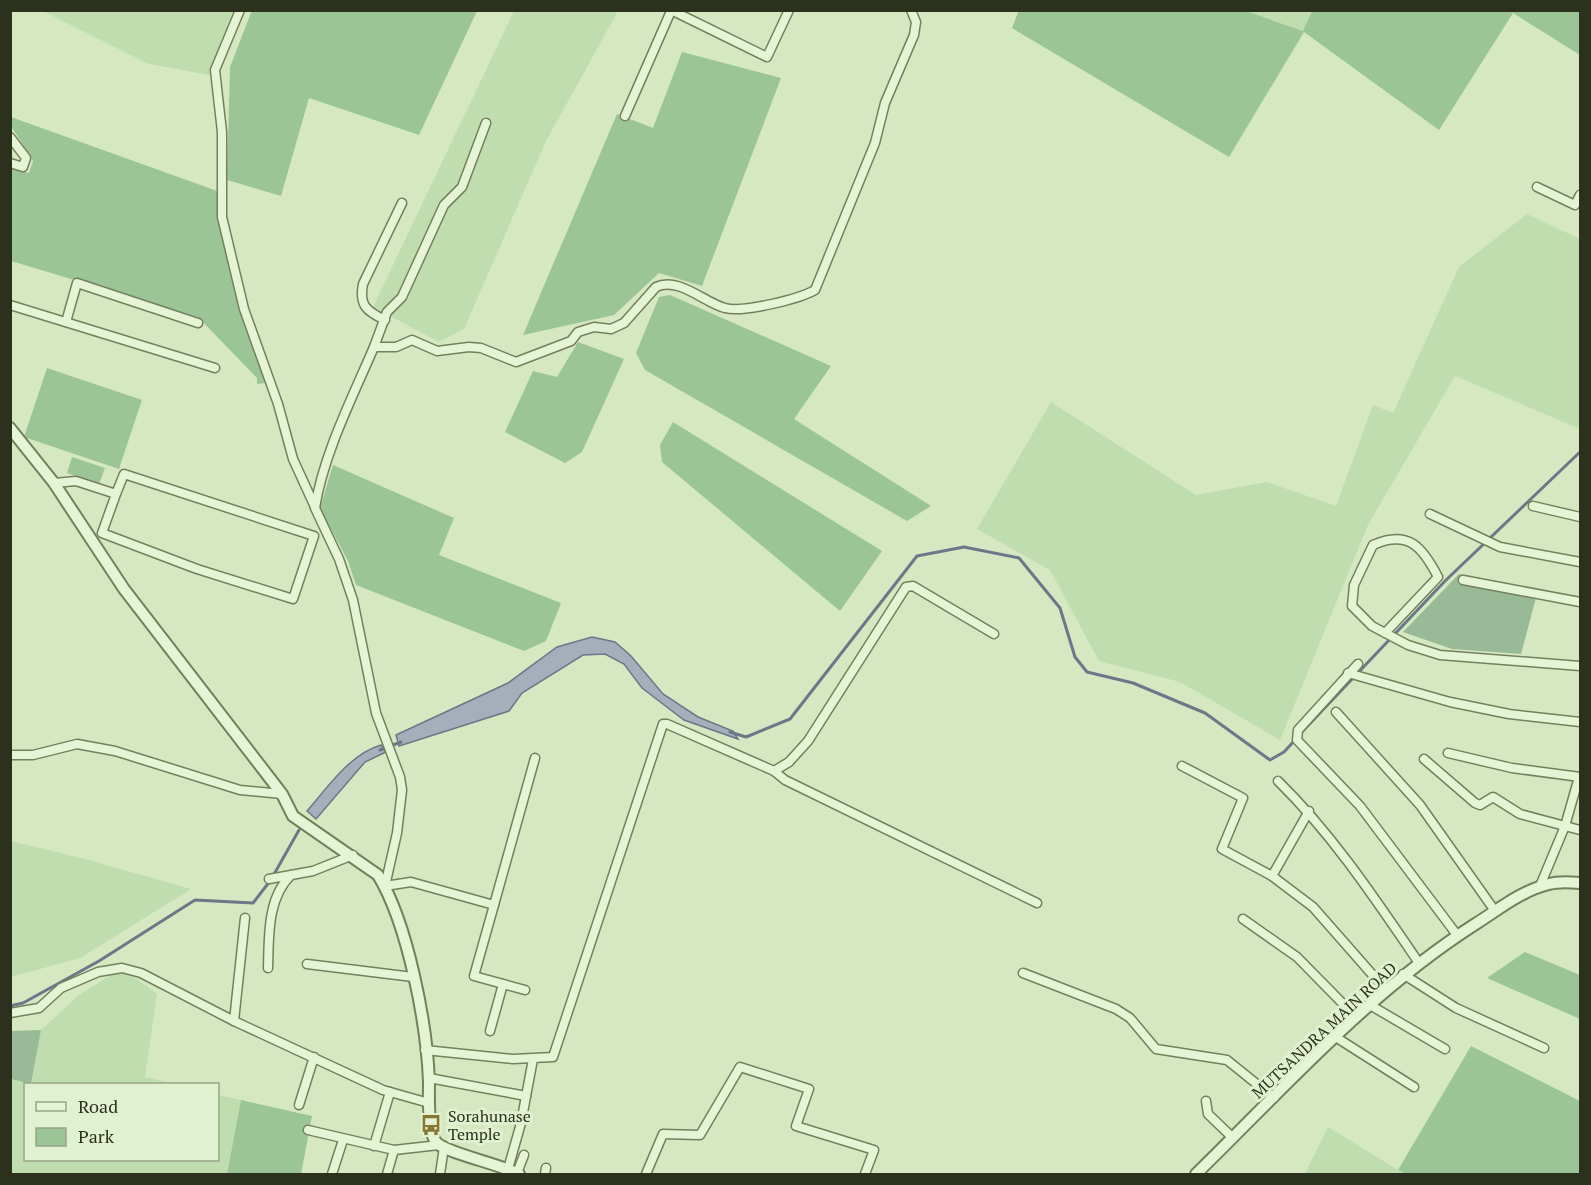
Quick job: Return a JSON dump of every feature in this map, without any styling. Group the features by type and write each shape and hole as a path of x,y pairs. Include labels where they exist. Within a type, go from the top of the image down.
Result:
{"street":[{"path":"240,10 215,70 222,132 222,217 244,309 278,404 293,459 339,559 353,600 376,713 400,777 402,790 397,833 385,886"},
{"path":"625,116 671,11 766,57 788,13 778,10"},
{"path":"374,347 396,348 412,340 438,351 469,347 481,348 516,362 571,341 578,332 594,327 610,329 624,323 656,287 663,284 676,286 725,308 740,310 805,296 815,290 875,143 885,103 914,35 916,22 910,10"},
{"path":"315,508 333,448 387,312 402,297 444,205 462,187 486,123"},
{"path":"10,137 26,158 23,167 10,163"},
{"path":"1537,187 1575,205 1581,195"},
{"path":"385,320 368,312 363,306 361,295 363,284 402,203"},
{"path":"66,322 77,283 198,323"},
{"path":"10,305 215,368"},
{"path":"10,428 54,483 124,589 282,794 293,816 353,855 378,875 385,886 413,977 429,1078 431,1125 441,1146 440,1174"},
{"path":"124,474 314,536 293,599 197,569 102,533 116,494 124,474"},
{"path":"54,483 76,481 116,494"},
{"path":"1533,506 1581,517"},
{"path":"1430,514 1500,547 1581,562"},
{"path":"1386,633 1438,578 1425,552 1407,540 1387,539 1373,545 1354,585 1352,606 1372,626 1408,645 1440,655 1581,666"},
{"path":"1463,580 1581,602"},
{"path":"774,771 789,762 808,741 906,587 913,586 994,634"},
{"path":"1358,664 1298,730 1297,740 1300,746 1340,782 1360,806 1457,935"},
{"path":"1348,673 1460,704 1509,714 1581,722"},
{"path":"1336,712 1420,805 1495,911"},
{"path":"425,1050 533,1059 553,1057 663,724 668,724 774,771 785,780 1037,903"},
{"path":"10,755 33,755 77,744 115,751 240,790 282,794"},
{"path":"1448,753 1512,768 1580,777 1565,826 1540,886"},
{"path":"525,990 474,976 535,758"},
{"path":"1424,759 1475,803 1480,805 1493,797 1520,814 1581,830"},
{"path":"1182,766 1243,798 1222,849 1272,876 1313,907 1330,923 1385,989"},
{"path":"1278,781 1309,811 1366,886 1419,963"},
{"path":"1272,876 1309,811"},
{"path":"273,878 313,871 353,855"},
{"path":"268,968 273,909 284,881 291,875"},
{"path":"385,886 411,882 494,905"},
{"name":"MUTSANDRA MAIN ROAD","path":"1196,1174 1334,1036 1403,974 1457,935 1540,886 1560,882 1581,883"},
{"path":"234,1022 245,918"},
{"path":"1243,919 1297,957 1355,1016"},
{"path":"307,964 413,977"},
{"path":"10,1013 39,1008 61,988 98,972 122,968 141,973 234,1022 390,1092 429,1102"},
{"path":"1023,974 1116,1009 1130,1018 1156,1049 1227,1060 1274,1098"},
{"path":"1403,974 1456,1008 1544,1048"},
{"path":"490,1031 503,984"},
{"path":"1370,1005 1445,1049"},
{"path":"1334,1036 1414,1087"},
{"path":"299,1105 314,1057"},
{"path":"515,1172 533,1059"},
{"path":"646,1174 663,1134 700,1135 740,1067 809,1089 796,1126 874,1150 865,1174"},
{"path":"429,1078 526,1096"},
{"path":"374,1146 390,1092"},
{"path":"1206,1101 1208,1114 1233,1138"},
{"path":"308,1130 343,1140 394,1150 441,1146 515,1172"},
{"path":"332,1174 343,1140"},
{"path":"387,1174 394,1150"},
{"path":"515,1172 524,1155"}],"green space":[{"path":"233,10 209,75 149,64 43,11"},
{"path":"252,10 477,11 419,135 309,98 281,196 227,180 230,67"},
{"path":"1019,10 1246,11 1303,31 1312,11 1580,11 1580,55 1513,13 1439,130 1304,32 1229,157 1012,28"},
{"path":"514,11 618,11 546,141 464,329 439,342 373,307"},
{"path":"1246,11 1312,11 1304,31"},
{"path":"682,52 781,78 702,286 659,273 614,315 523,335 617,114 653,128"},
{"path":"11,117 220,192 221,217 229,266 265,383 257,384 257,378 198,317 11,261 10,167 29,173 33,161 11,126"},
{"path":"1527,214 1580,239 1580,429 1455,376 1368,525 1280,740 1180,682 1099,661 1050,570 977,529 1051,402 1196,495 1267,482 1336,506 1373,405 1393,413 1459,267"},
{"path":"670,295 831,366 794,419 931,506 907,521 645,370 636,353 659,297"},
{"path":"578,342 624,359 582,452 565,463 505,432 533,371 557,377"},
{"path":"47,368 142,400 119,469 24,437"},
{"path":"673,422 882,551 840,611 662,462 660,445"},
{"path":"72,457 105,468 99,484 67,473"},
{"path":"333,465 454,518 439,555 561,603 546,641 524,651 356,585 348,561 320,508"},
{"path":"1459,574 1538,590 1521,654 1452,649 1403,632"},
{"path":"11,841 191,889 80,958 11,977"},
{"path":"1525,952 1580,975 1580,1019 1487,978"},
{"path":"122,968 157,994 145,1077 170,1083 31,1083 41,1030 79,995"},
{"path":"41,1030 31,1083 11,1079 11,1031"},
{"path":"1471,1046 1580,1101 1580,1174 1406,1174 1398,1170"},
{"path":"10,1079 25,1083 24,1161 219,1161 219,1095 241,1100 227,1174 11,1174"},
{"path":"241,1100 312,1116 301,1174 227,1174"},
{"path":"1328,1127 1390,1165 1406,1174 1305,1174"}],"shaded area":[{"path":"592,637 615,642 631,656 663,694 698,717 733,731 738,739 684,720 642,688 624,664 605,654 583,655 522,693 509,711 399,746 396,735 508,683 557,647"},
{"path":"381,745 386,752 365,762 316,819 307,811 331,782 350,764 370,749"}],"waterway":[{"path":"1300,734 1445,581 1580,452"},
{"path":"730,732 746,737 790,719 917,556 964,547 1019,558 1060,608 1075,657 1087,672 1133,683 1205,713 1270,760 1284,752 1296,739"},
{"path":"380,750 401,742"},
{"path":"273,876 299,830"},
{"path":"10,1006 23,1003 99,961 195,900 253,903 270,881"}],"place":[{"name":"Sorahunase Temple","path":"431,1125"}]}
